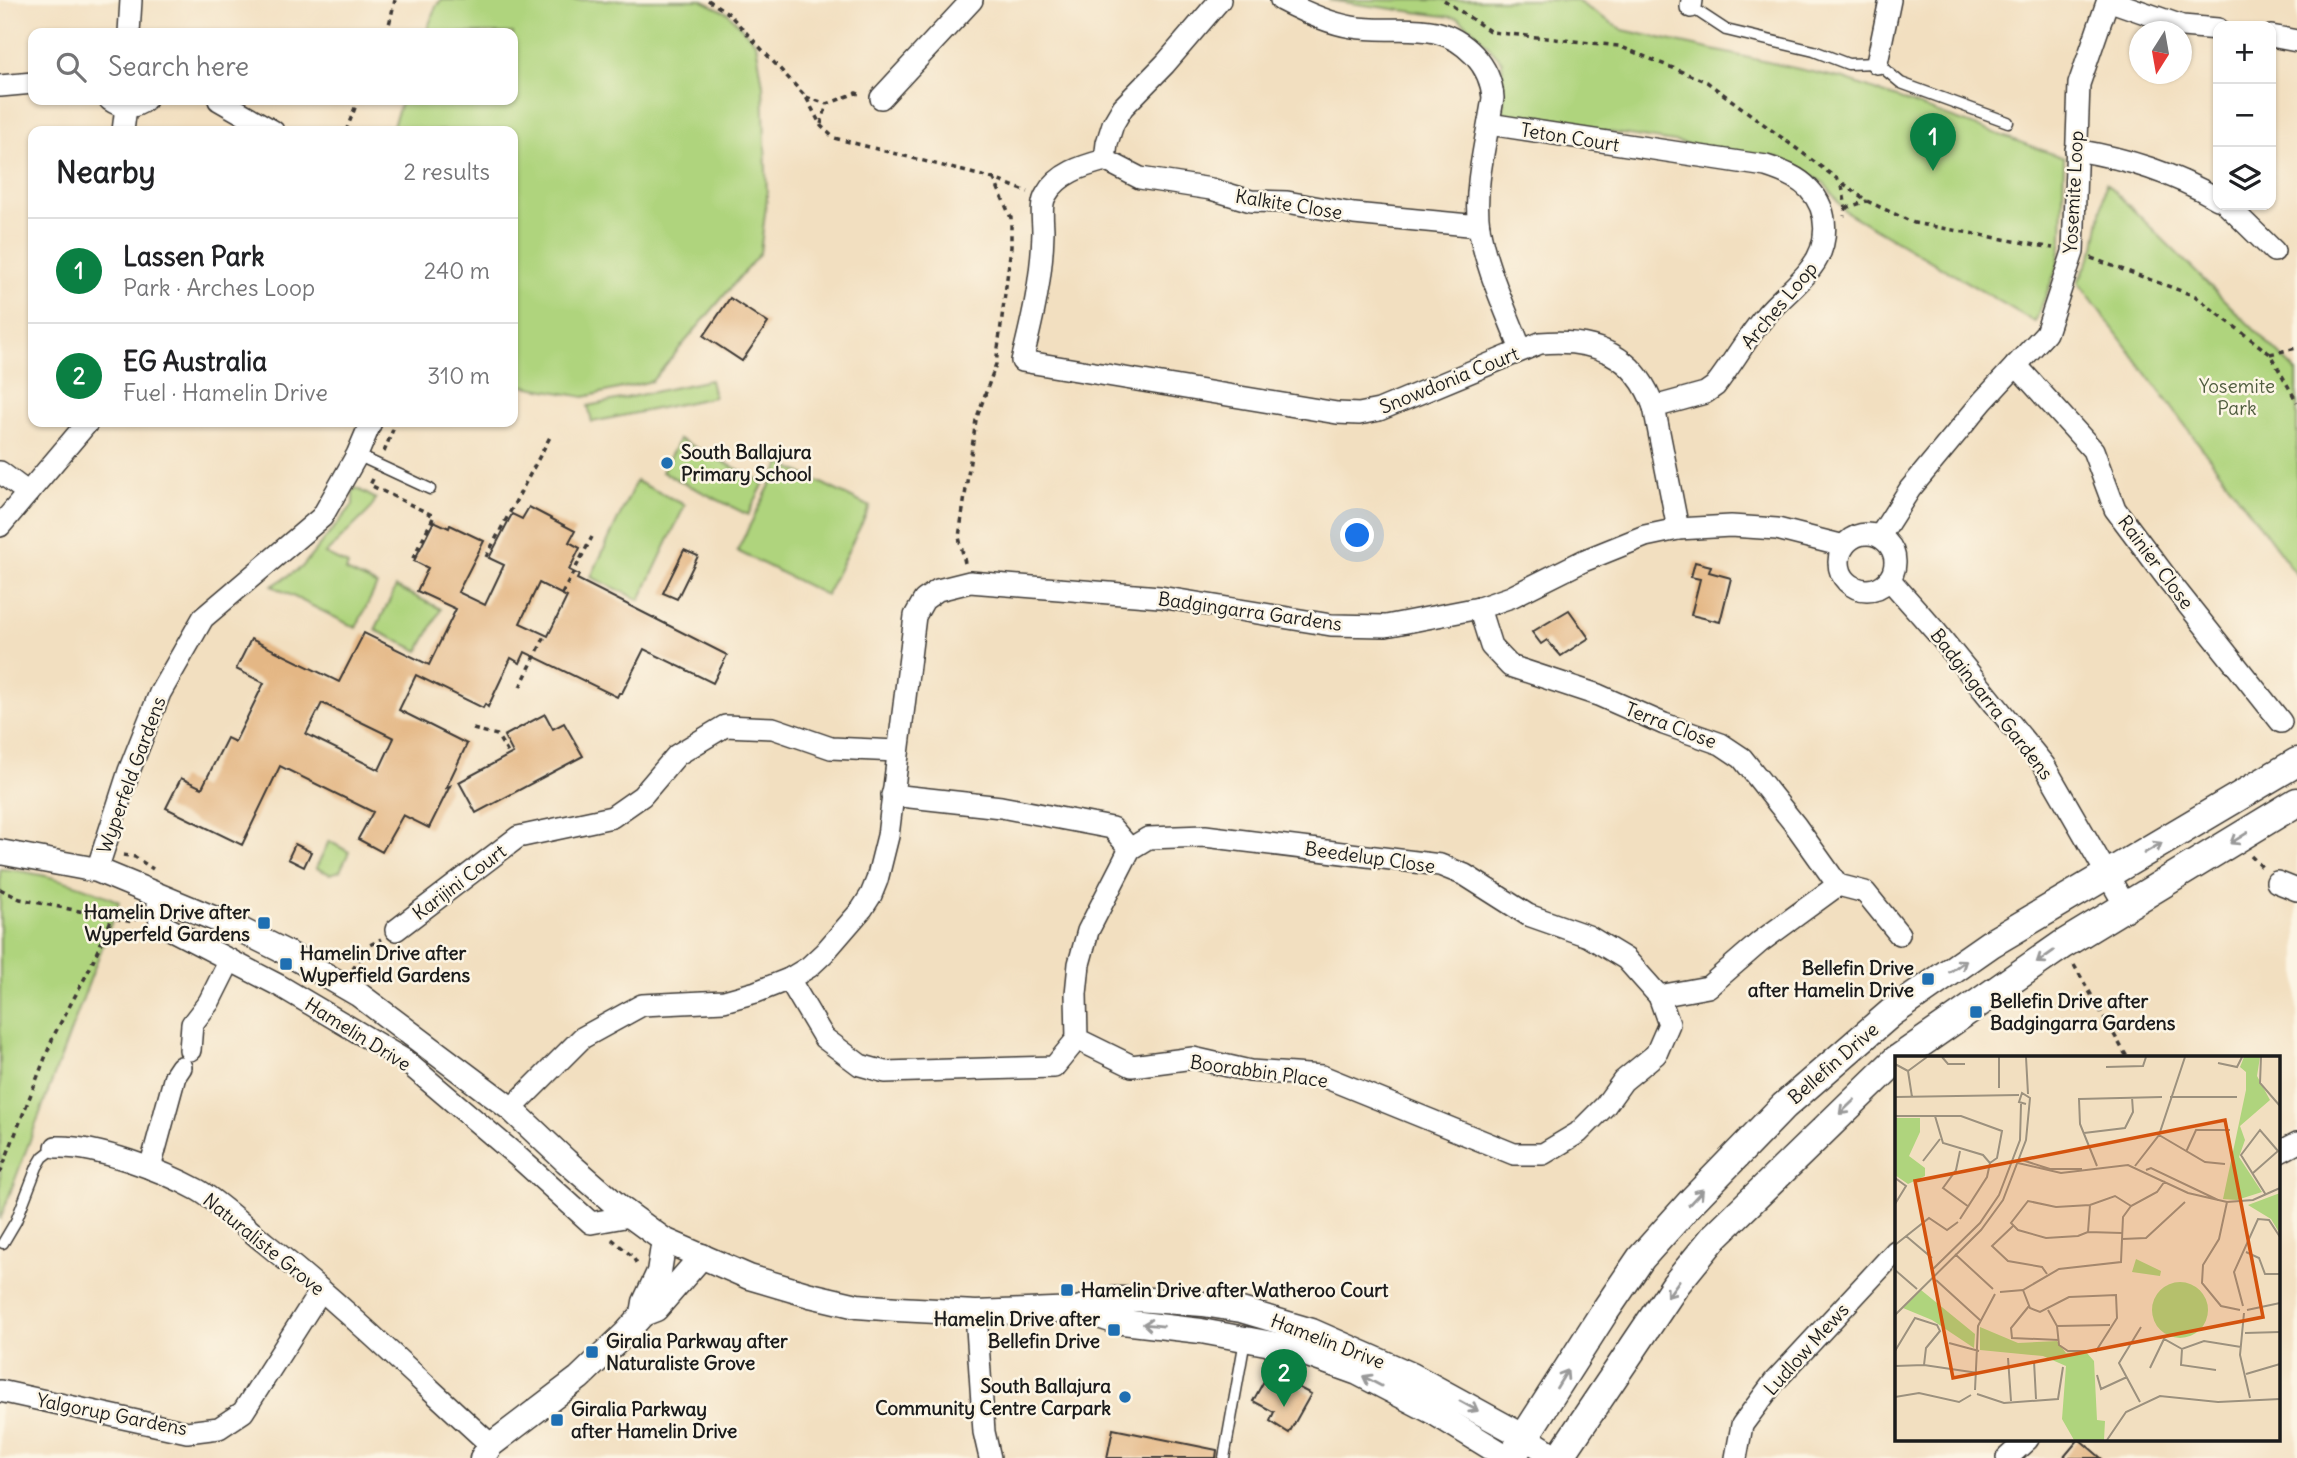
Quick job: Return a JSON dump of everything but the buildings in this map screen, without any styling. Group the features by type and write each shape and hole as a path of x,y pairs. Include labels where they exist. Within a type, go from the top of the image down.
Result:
{"main road":[{"name":"Bellefin Drive","path":"1515,1451 1642,1258 1693,1200 1784,1106 1891,1013 1990,944 2297,762"},
{"name":"Bellefin Drive","path":"1902,1056 2062,945 2297,802"},
{"name":"Bellefin Drive","path":"1558,1458 1676,1284 1715,1236 1895,1061"}],"street":[{"path":"129,28 131,0"},
{"path":"881,98 972,0"},
{"path":"1043,198 1053,184 1068,173 1105,160 1113,124 1123,107 1166,64 1220,0"},
{"path":"1281,0 1349,27 1376,30 1424,28 1450,36 1482,63 1488,75 1493,98 1480,185 1479,226 1486,255 1521,350"},
{"path":"1877,63 1890,0"},
{"path":"2108,0 2182,26 2213,29"},
{"name":"Yosemite Loop","path":"1880,536 1910,489 1983,401 2046,332 2073,252 2079,83 2108,0"},
{"path":"2276,37 2297,41"},
{"path":"0,86 28,83"},
{"path":"124,126 127,105"},
{"path":"228,105 264,126"},
{"name":"Teton Court","path":"1489,124 1766,166 1784,172 1810,189 1833,233"},
{"path":"2076,150 2149,167 2186,181 2213,196"},
{"name":"Kalkite Close","path":"1105,160 1140,178 1211,189 1251,201 1297,203 1354,214 1479,226"},
{"name":"Snowdonia Court","path":"1043,198 1042,268 1022,361 1337,413 1359,414 1379,410 1540,342 1565,340 1608,352 1639,375 1654,407 1678,529"},
{"path":"2232,210 2274,251"},
{"name":"Arches Loop","path":"1654,407 1704,393 1715,386 1765,315 1811,269 1833,233"},
{"name":"Rainier Close","path":"2016,365 2094,450 2115,509 2281,722"},
{"path":"0,526 84,427"},
{"name":"Wyperfeld Gardens","path":"97,870 129,771 160,693 203,618 322,517 357,455 369,427"},
{"path":"0,472 28,493"},
{"name":"Badgingarra Gardens","path":"511,1110 582,1038 642,1005 724,1001 789,979 809,967 824,953 862,909 871,895 882,865 915,616 924,600 939,590 970,582 1160,597 1331,625 1386,626 1479,608 1511,597 1583,561 1645,536 1678,529 1731,526 1777,529 1843,546"},
{"path":"1860,534 1880,536 1894,551 1896,561 1890,580 1882,586 1864,590 1847,582 1839,564 1843,546 1860,534"},
{"name":"Badgingarra Gardens","path":"1890,580 1937,633 2044,765 2126,907"},
{"name":"Terra Close","path":"1479,608 1491,646 1510,666 1598,695 1664,724 1721,744 1742,758 1838,885"},
{"name":"Karijini Court","path":"396,930 518,837 612,817 642,796 677,755 725,726 773,728 831,748 897,751"},
{"path":"789,979 824,1038 860,1065 885,1072 1054,1067 1077,1039 1076,994 1079,964 1088,931 1130,849 1112,828 1001,807 892,795"},
{"name":"Beedelup Close","path":"1130,849 1148,838 1205,836 1440,865 1465,875 1528,915 1588,936 1626,960 1659,996 1669,1024 1656,1054 1623,1081"},
{"name":"Hamelin Drive","path":"0,852 97,870 237,928 358,994 511,1110 630,1216 664,1240 749,1277 810,1296 898,1309 976,1313 1077,1309 1113,1299 1137,1299 1241,1310 1281,1321 1345,1345 1412,1375 1515,1451"},
{"path":"1659,996 1708,987 1760,942 1838,885 1865,892 1899,934"},
{"name":"Hamelin Drive","path":"157,894 160,924 280,986 403,1059 591,1223 630,1216"},
{"path":"150,1168 174,1076 186,1058 192,1024 209,1002 230,960"},
{"name":"Boorabbin Place","path":"1077,1039 1132,1066 1193,1058 1251,1071 1322,1076 1514,1154 1543,1154 1578,1133 1605,1106 1623,1081"},
{"path":"2280,1152 2297,1143"},
{"name":"Naturaliste Grove","path":"57,1147 84,1149 150,1168 200,1191 321,1290 486,1452"},
{"path":"643,1314 645,1302 659,1272 664,1240"},
{"name":"Ludlow Mews","path":"1736,1458 1741,1425 1774,1382 1895,1252"},
{"path":"486,1452 579,1378 643,1314 656,1309 702,1256"},
{"name":"Yalgorup Gardens","path":"0,1391 187,1432 219,1428 243,1412 321,1290"},
{"name":"Hamelin Drive","path":"1077,1309 1114,1321 1245,1337 1283,1346 1357,1373 1515,1451 1558,1458"},
{"path":"976,1313 984,1432 990,1458"},
{"path":"2007,1458 2027,1440"}],"lane":[{"path":"1692,4 1726,30 1814,51 1848,64 1877,63 1901,83 2008,122"},
{"path":"357,455 430,489"},
{"name":"Naturaliste Grove","path":"3,1243 16,1221 37,1167 43,1157 57,1147"},
{"path":"1224,1458 1245,1337"}],"path":[{"path":"388,28 395,0"},
{"path":"708,0 728,13 806,97 821,126 835,138 994,179 1043,198"},
{"path":"1444,0 1491,32 1619,46 1707,82 1841,184 1867,201 1914,223 2073,252 2196,296 2270,354 2297,402"},
{"path":"806,97 827,104 856,93 881,98"},
{"path":"821,126 827,104"},
{"path":"348,126 356,105"},
{"path":"970,582 959,537 976,420 996,364 1012,247 1011,218 994,179"},
{"path":"1833,233 1846,208 1841,184"},
{"path":"1846,208 1867,201"},
{"path":"2270,354 2297,348"},
{"path":"394,427 370,485 434,516 412,560"},
{"path":"486,557 550,437"},
{"path":"562,594 592,537"},
{"path":"520,687 546,634"},
{"path":"473,729 497,735 508,752"},
{"path":"2246,852 2287,886"},
{"path":"0,1173 54,1035 88,972 112,918"},
{"name":"Karijini Court","path":"342,985 368,946 396,930"},
{"path":"2070,957 2126,1056"}],"green space":[{"path":"441,0 701,0 728,13 756,43 763,85 767,198 760,253 652,381 584,397 518,385 518,126 393,126 400,105 518,105 518,28 428,28"},
{"path":"1328,0 1575,0 1623,30 1844,79 2064,158 2062,239 2057,268 2035,322 1845,211 1824,183 1780,158 1504,116 1502,61 1458,18"},
{"name":"Yosemite Park","path":"2106,183 2297,372 2297,575 2078,282 2095,247"},
{"path":"710,380 714,397 592,422 588,406"},
{"path":"679,439 764,483 748,515 662,472"},
{"path":"781,463 870,507 826,595 737,551"},
{"path":"636,481 685,505 640,600 591,577"},
{"path":"356,488 376,499 369,511 325,554 348,565 346,571 377,585 356,628 272,586 302,567 353,505 353,491"},
{"path":"396,587 441,609 419,651 375,630"},
{"path":"329,841 349,852 340,871 330,874 316,868"},
{"path":"0,869 61,880 119,902 0,1220"}],"place":[{"name":"Lassen Park","path":"1933,171"},
{"name":"South Ballajura Primary School","path":"667,463"},
{"name":"Hamelin Drive after Wyperfeld Gardens","path":"264,923"},
{"name":"Hamelin Drive after Wyperfield Gardens","path":"286,964"},
{"name":"Bellefin Drive after Hamelin Drive","path":"1928,979"},
{"name":"Bellefin Drive after Badgingarra Gardens","path":"1976,1012"},
{"name":"Hamelin Drive after Watheroo Court","path":"1067,1290"},
{"name":"Hamelin Drive after Bellefin Drive","path":"1114,1330"},
{"name":"Giralia Parkway after Naturaliste Grove","path":"592,1352"},
{"name":"South Ballajura Community Centre Carpark","path":"1125,1397"},
{"name":"EG Australia","path":"1284,1407"},
{"name":"Giralia Parkway after Hamelin Drive","path":"557,1420"}]}
